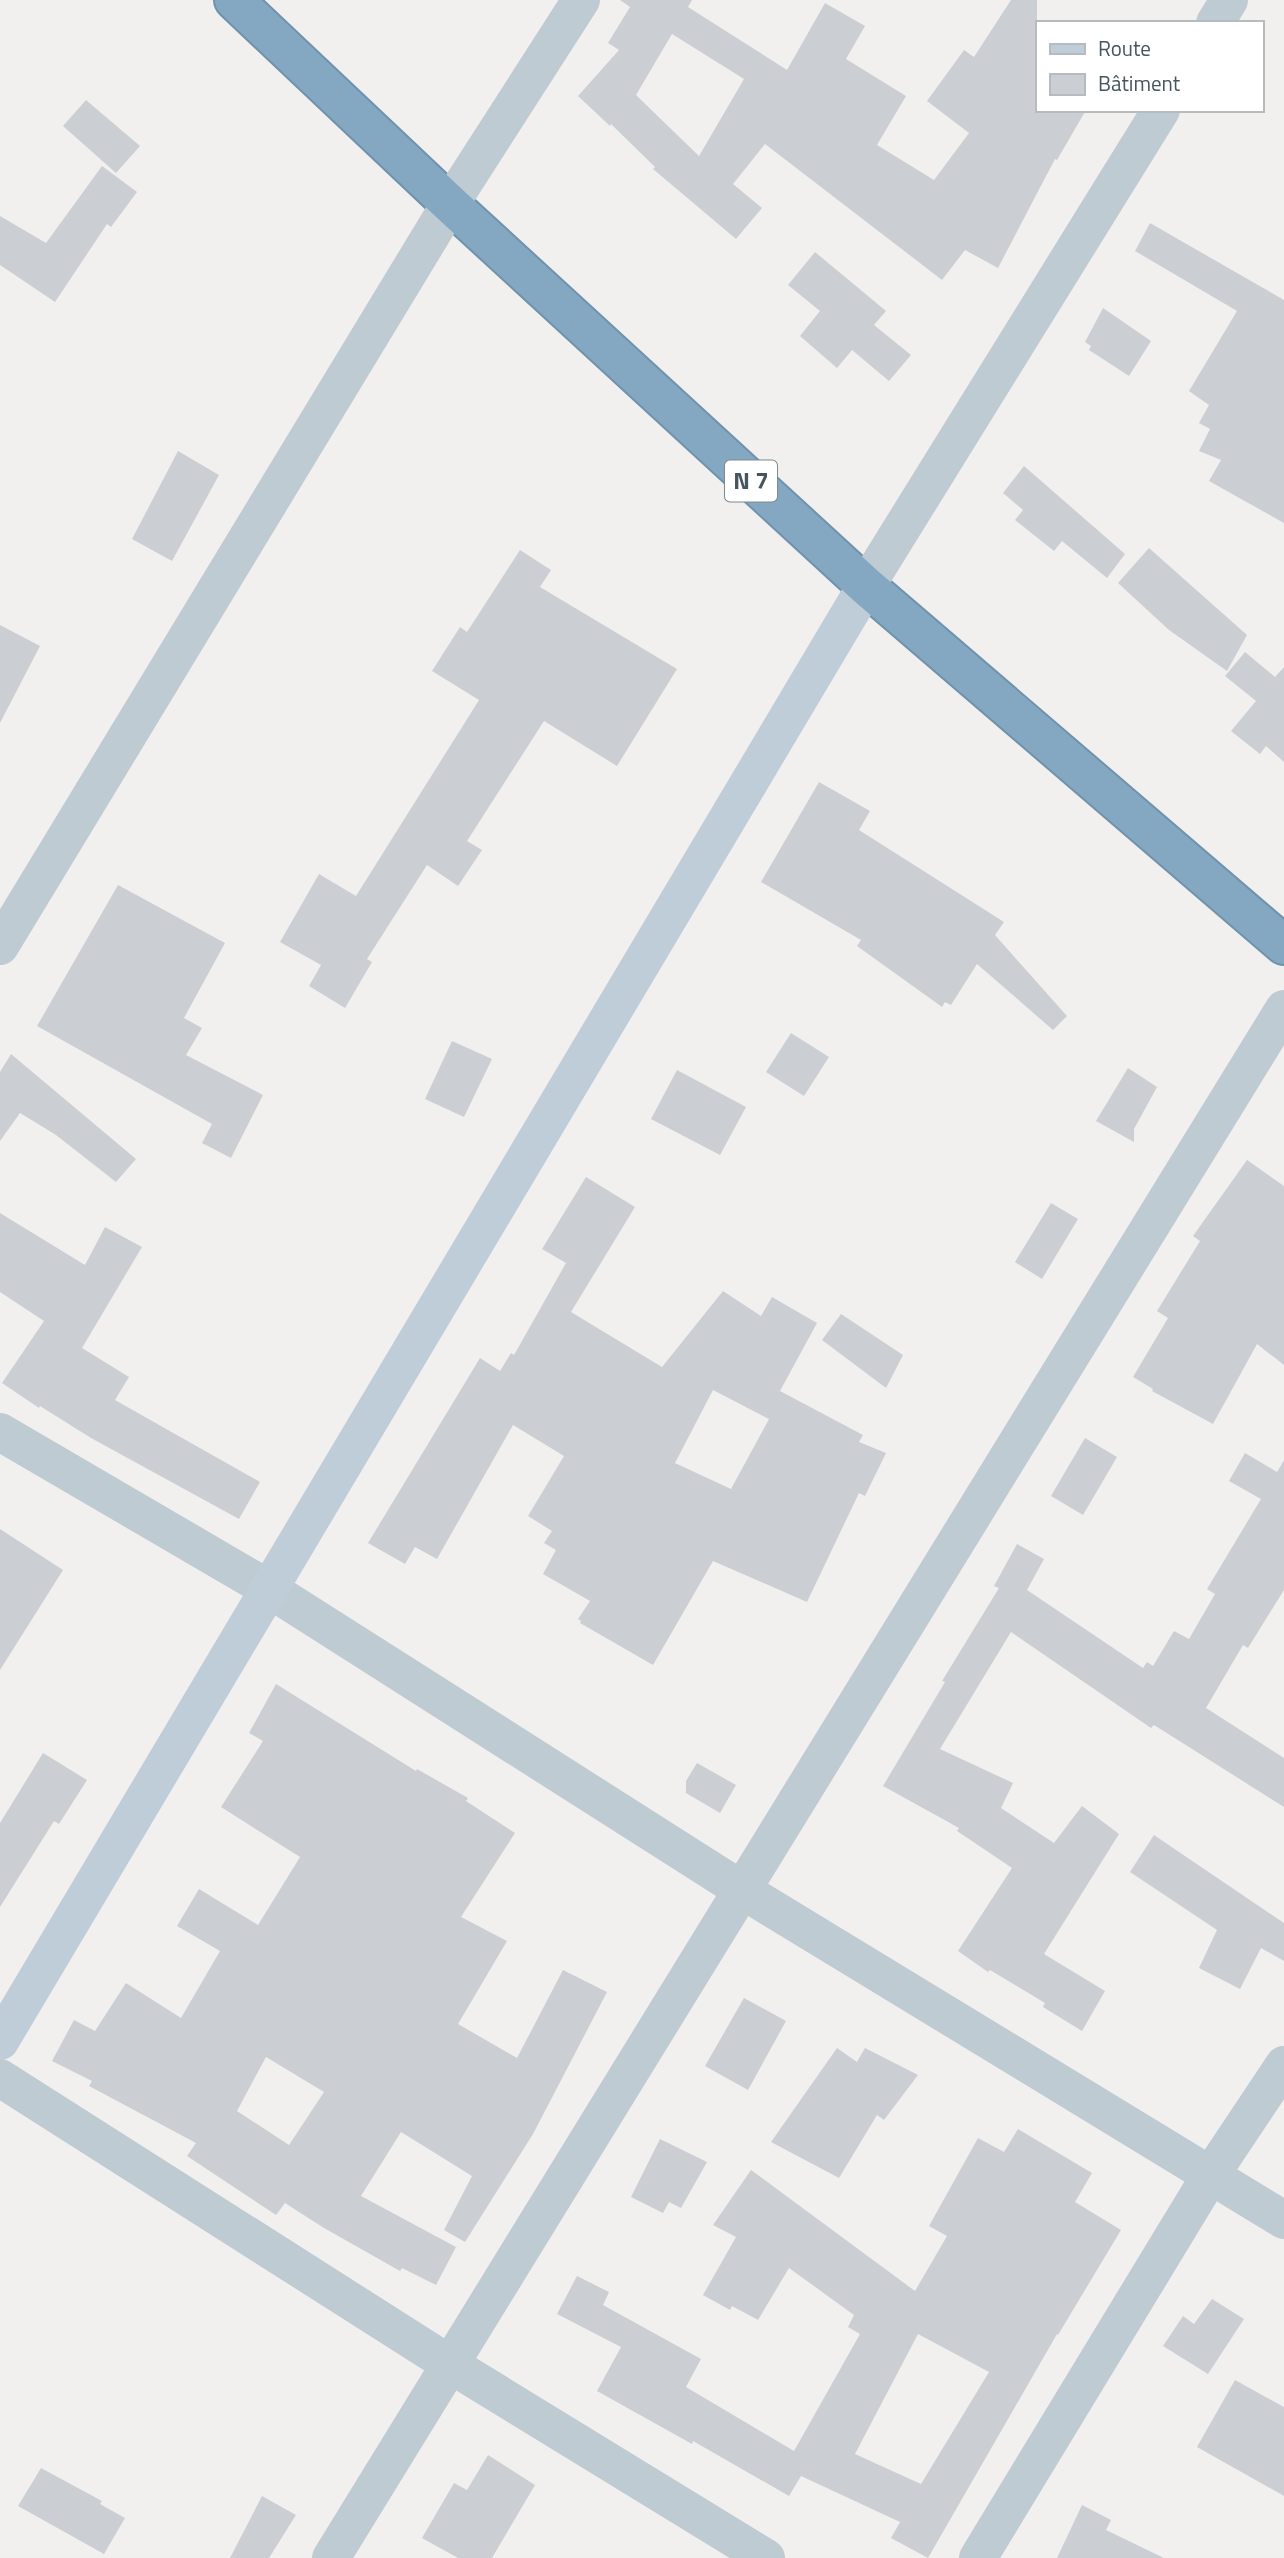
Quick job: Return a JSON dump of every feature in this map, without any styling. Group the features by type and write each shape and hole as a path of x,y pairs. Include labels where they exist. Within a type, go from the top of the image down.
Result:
{"highway":[{"name":"N 7","path":"234,0 450,204 866,586 1284,946"}],"street":[{"path":"0,946 450,204 581,0"},
{"path":"1216,21 1229,0"},
{"path":"0,2041 866,586 1160,112"},
{"path":"331,2558 1284,1009"},
{"path":"0,1432 269,1589 742,1890 1284,2220"},
{"path":"978,2558 1210,2176 1284,2065"},
{"path":"0,2078 451,2365 766,2558"}],"building":[{"path":"620,0 692,0 688,7 787,70 825,3 865,26 846,59 906,96 877,145 934,180 969,133 927,101 964,50 974,57 1011,0 1037,0 1036,112 1085,112 1057,160 1055,159 998,268 965,250 942,280 765,144 733,184 762,208 736,239 653,169 655,167 611,124 610,126 578,96 619,50 608,43 630,7","holes":["672,34 744,79 699,156 636,95"]},
{"path":"86,100 140,146 116,173 63,126"},
{"path":"102,166 137,192 111,227 107,224 55,302 0,265 0,216 46,243"},
{"path":"1150,223 1284,300 1284,523 1209,481 1221,460 1199,451 1210,429 1199,423 1209,405 1189,391 1237,311 1135,251"},
{"path":"815,252 886,311 874,325 911,355 889,381 852,350 837,368 800,336 820,311 788,285"},
{"path":"1103,308 1151,341 1129,376 1089,350 1091,346 1085,342"},
{"path":"178,451 219,475 172,561 132,539"},
{"path":"1024,466 1125,554 1107,578 1062,541 1054,551 1015,520 1023,510 1003,493"},
{"path":"1149,548 1247,635 1227,671 1169,630 1118,583"},
{"path":"520,550 551,570 540,587 677,669 617,766 544,721 467,841 482,850 458,886 427,865 367,959 372,962 345,1008 309,986 321,965 280,942 319,874 356,896 479,700 432,671 460,627 467,632"},
{"path":"0,625 40,646 0,723"},
{"path":"1245,652 1275,677 1284,667 1284,762 1266,746 1260,754 1231,731 1256,701 1225,676"},
{"path":"819,782 870,811 859,830 1004,922 995,935 1067,1016 1053,1030 977,964 951,1005 945,1002 942,1007 857,946 861,940 761,882"},
{"path":"118,885 225,943 184,1018 202,1028 186,1055 263,1095 231,1158 202,1143 212,1124 37,1026"},
{"path":"791,1033 829,1057 804,1096 766,1072"},
{"path":"452,1041 492,1059 464,1117 425,1099"},
{"path":"11,1054 136,1159 116,1182 56,1135 20,1113 0,1141 0,1072"},
{"path":"1128,1068 1157,1087 1134,1129 1134,1142 1096,1121"},
{"path":"677,1070 746,1107 720,1155 651,1119"},
{"path":"1247,1160 1284,1186 1284,1365 1257,1344 1213,1424 1152,1391 1153,1389 1133,1377 1168,1318 1157,1311 1200,1241 1193,1236"},
{"path":"586,1177 635,1207 571,1312 662,1367 723,1291 761,1316 772,1297 817,1323 780,1391 863,1435 859,1442 886,1453 865,1496 859,1493 807,1602 713,1561 653,1665 580,1623 578,1619 590,1601 543,1574 556,1550 544,1543 552,1531 528,1516 564,1456 513,1425 437,1559 415,1547 405,1564 368,1543 480,1358 500,1371 511,1353 514,1355 566,1263 542,1249","holes":["713,1390 769,1419 731,1489 675,1463"]},
{"path":"1051,1203 1078,1219 1042,1279 1015,1262"},
{"path":"0,1213 85,1265 105,1227 142,1247 82,1348 129,1377 115,1400 260,1482 239,1519 91,1438 2,1383 44,1321 0,1292"},
{"path":"841,1314 903,1355 886,1388 822,1340"},
{"path":"1085,1438 1117,1457 1083,1515 1051,1496"},
{"path":"1245,1453 1277,1472 1284,1460 1284,1590 1248,1648 1243,1645 1206,1708 1284,1758 1284,1807 1154,1725 1151,1728 1011,1632 940,1749 1013,1783 1001,1808 1054,1843 1082,1806 1119,1834 1044,1954 1105,1991 1082,2031 1043,2007 1045,2003 990,1970 988,1972 958,1951 1012,1868 957,1831 959,1828 883,1786 945,1682 942,1681 999,1588 994,1586 1017,1544 1044,1559 1027,1590 1143,1668 1147,1662 1153,1666 1174,1631 1189,1639 1215,1594 1207,1589 1261,1499 1229,1481"},
{"path":"0,1529 63,1570 0,1670"},
{"path":"276,1684 416,1771 417,1769 468,1798 466,1801 515,1833 461,1917 507,1941 458,2024 517,2058 563,1970 607,1992 533,2134 465,2242 444,2230 472,2176 401,2132 361,2196 456,2247 436,2285 402,2268 400,2271 285,2203 276,2215 187,2156 196,2143 89,2086 92,2081 52,2061 74,2020 95,2031 126,1983 181,2018 220,1951 177,1926 199,1889 258,1925 300,1857 221,1807 263,1741 249,1733","holes":["266,2057 324,2092 289,2145 237,2111"]},
{"path":"43,1753 87,1780 59,1824 54,1821 0,1907 0,1823"},
{"path":"697,1763 736,1785 720,1813 686,1793 686,1781"},
{"path":"1154,1835 1284,1923 1284,1961 1261,1948 1240,1989 1199,1968 1217,1930 1130,1872"},
{"path":"744,1998 786,2021 748,2090 705,2066"},
{"path":"837,2048 857,2062 865,2048 918,2075 884,2120 877,2115 839,2178 771,2142"},
{"path":"1018,2129 1092,2173 1075,2202 1121,2230 1057,2334 928,2558 891,2538 900,2522 801,2476 789,2496 693,2441 692,2444 597,2391 621,2347 557,2314 577,2276 609,2292 603,2305 701,2359 686,2387 794,2451 860,2334 848,2327 854,2315 789,2268 758,2320 732,2306 730,2310 703,2295 736,2237 713,2225 751,2170 915,2291 947,2236 929,2226 978,2138 1004,2152","holes":["918,2334 989,2372 921,2484 855,2454"]},
{"path":"660,2139 707,2162 681,2208 669,2202 663,2213 631,2197"},
{"path":"1212,2299 1244,2319 1208,2374 1163,2346 1183,2316 1194,2324"},
{"path":"1235,2380 1284,2407 1284,2496 1197,2447"},
{"path":"488,2455 535,2485 492,2558 458,2558 422,2538 454,2483 467,2490"},
{"path":"41,2468 102,2501 100,2504 125,2518 104,2554 18,2506"},
{"path":"262,2496 296,2515 269,2558 230,2558"},
{"path":"1082,2505 1111,2520 1106,2530 1164,2558 1057,2558"}]}
